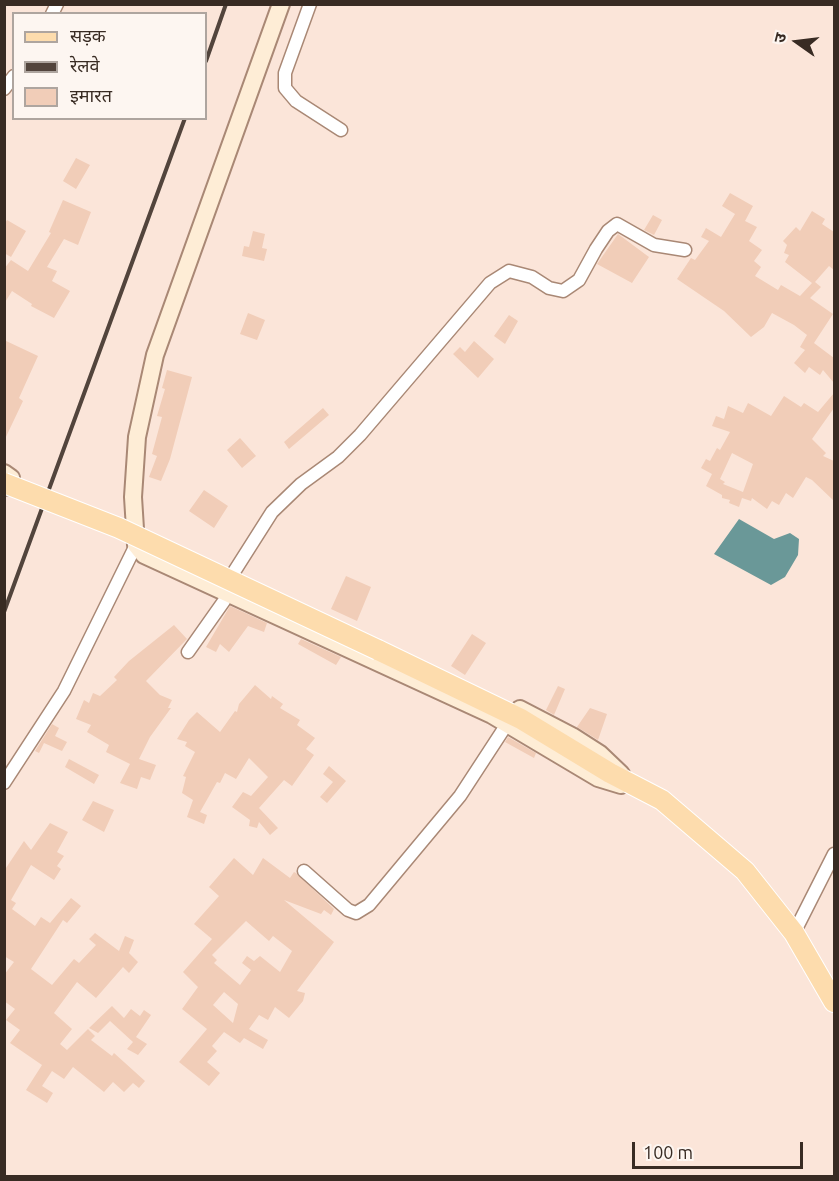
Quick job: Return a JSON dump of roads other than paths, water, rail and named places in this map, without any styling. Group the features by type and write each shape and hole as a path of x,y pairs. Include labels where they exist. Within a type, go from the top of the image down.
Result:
{"main road":[{"path":"281,4 155,355 137,437 133,497 136,546 144,555 507,724 598,778 621,785 630,784"},
{"path":"4,472 12,478 8,486 4,485"},
{"path":"4,485 119,528 378,650 521,719 630,784 662,800 745,871 794,933 834,1002"},
{"path":"135,519 154,536 232,575 496,696 543,720 600,754 630,784"}],"street":[{"path":"309,4 285,73 285,88 296,101 341,130"},
{"path":"188,652 224,601 232,575 272,512 301,484 338,458 360,435 490,283 509,271 532,277 549,288 563,291 579,280 608,231 617,224 654,245 685,250"},
{"path":"4,783 64,691 136,546"},
{"path":"304,871 348,910 356,913 369,905 460,796 507,724"},
{"path":"794,933 834,854"}],"water":[{"path":"739,519 774,539 790,533 799,539 798,555 785,577 771,585 714,554"}],"railway":[{"path":"207,58 226,4"},
{"path":"4,612 184,120"}]}
